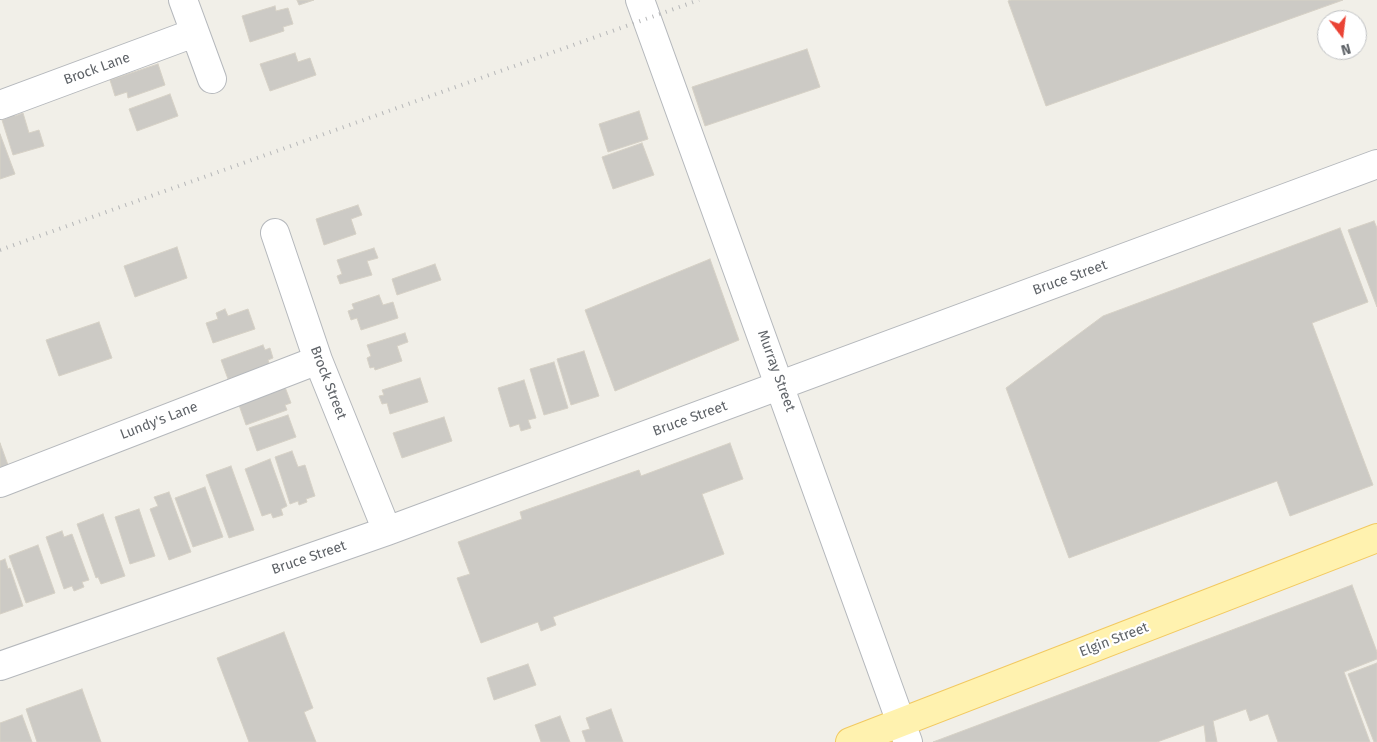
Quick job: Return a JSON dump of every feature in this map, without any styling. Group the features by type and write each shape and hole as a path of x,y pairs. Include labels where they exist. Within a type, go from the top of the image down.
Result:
{"main road":[{"name":"Elgin Street","path":"850,742 905,733 1377,538"}],"street":[{"path":"183,0 212,80"},
{"name":"Murray Street","path":"640,0 781,385 905,733"},
{"name":"Brock Lane","path":"0,104 194,33"},
{"name":"Bruce Street","path":"0,666 387,531 1377,164"},
{"name":"Brock Street","path":"275,232 318,360 387,531"},
{"name":"Lundy's Lane","path":"0,483 318,360"}],"building":[{"path":"297,0 314,0 299,5"},
{"path":"1343,0 1046,106 1008,1"},
{"path":"275,6 276,11 288,8 293,24 283,27 284,31 250,42 242,16"},
{"path":"807,49 820,87 705,126 692,87"},
{"path":"295,53 298,62 310,58 316,75 270,91 260,64"},
{"path":"158,64 165,85 128,98 127,92 115,96 110,80"},
{"path":"170,94 178,116 137,131 129,109"},
{"path":"13,109 15,116 23,113 29,133 39,130 44,146 13,155 2,120 7,118 5,112"},
{"path":"639,111 648,139 608,152 599,124"},
{"path":"0,134 15,174 0,179"},
{"path":"642,143 654,175 613,189 602,157"},
{"path":"358,205 362,215 351,219 356,234 324,245 316,219"},
{"path":"1374,221 1377,228 1377,307 1348,230"},
{"path":"1340,228 1368,302 1312,323 1373,485 1290,516 1277,481 1069,558 1006,388 1103,316"},
{"path":"177,247 187,278 135,297 124,266"},
{"path":"374,248 378,258 367,261 372,275 340,284 337,276 342,274 337,260"},
{"path":"710,259 739,340 615,391 585,310"},
{"path":"435,264 441,280 397,295 392,279"},
{"path":"379,295 383,305 393,302 398,318 361,330 357,318 351,320 348,311 354,309 352,304"},
{"path":"225,309 228,316 248,309 255,329 213,343 206,323 218,319 216,313"},
{"path":"99,322 112,358 59,376 46,340"},
{"path":"405,333 408,342 397,346 402,361 375,370 374,367 370,368 367,358 371,356 367,345"},
{"path":"263,345 265,350 270,348 273,358 268,360 270,366 228,379 221,360"},
{"path":"584,351 599,396 571,405 557,359"},
{"path":"554,362 568,408 544,415 530,369"},
{"path":"420,378 428,402 390,414 387,403 382,404 379,396 384,395 382,390"},
{"path":"524,380 536,418 528,420 531,428 521,431 519,424 510,427 498,388"},
{"path":"285,387 291,403 285,405 287,410 246,425 239,405"},
{"path":"288,415 296,437 257,451 249,428"},
{"path":"444,417 452,441 402,458 393,433"},
{"path":"0,443 8,465 0,468"},
{"path":"730,443 743,479 702,494 724,554 553,617 556,625 541,631 538,622 481,643 457,578 470,574 458,542 522,519 520,512 639,470 641,476"},
{"path":"292,451 298,467 305,465 315,496 306,499 307,502 299,505 298,501 290,504 275,457"},
{"path":"270,459 287,506 281,509 283,515 273,518 271,513 262,516 245,469"},
{"path":"231,466 254,530 229,538 206,475"},
{"path":"205,487 223,537 193,547 175,498"},
{"path":"169,492 191,552 169,560 150,509 158,506 154,497"},
{"path":"139,509 155,556 130,564 115,517"},
{"path":"103,514 125,576 101,584 98,577 96,578 77,524"},
{"path":"62,531 64,537 72,534 89,580 82,582 84,587 74,591 72,586 64,589 46,537"},
{"path":"38,545 55,593 26,603 9,556"},
{"path":"5,559 23,606 0,614 0,561"},
{"path":"1352,585 1377,652 1377,659 1344,672 1370,742 1278,742 1268,714 1250,721 1246,709 1213,721 1217,742 1206,742 1204,725 1157,742 933,742"},
{"path":"284,632 313,708 304,712 316,742 249,742 217,658"},
{"path":"1377,663 1377,742 1374,742 1348,674"},
{"path":"528,664 536,685 494,700 487,678"},
{"path":"82,689 101,742 37,742 26,709"},
{"path":"611,709 623,742 586,742 582,731 590,729 586,718"},
{"path":"22,715 32,742 0,742 0,723"},
{"path":"560,716 570,742 541,742 535,725"}],"railway":[{"path":"0,250 699,0"}]}
